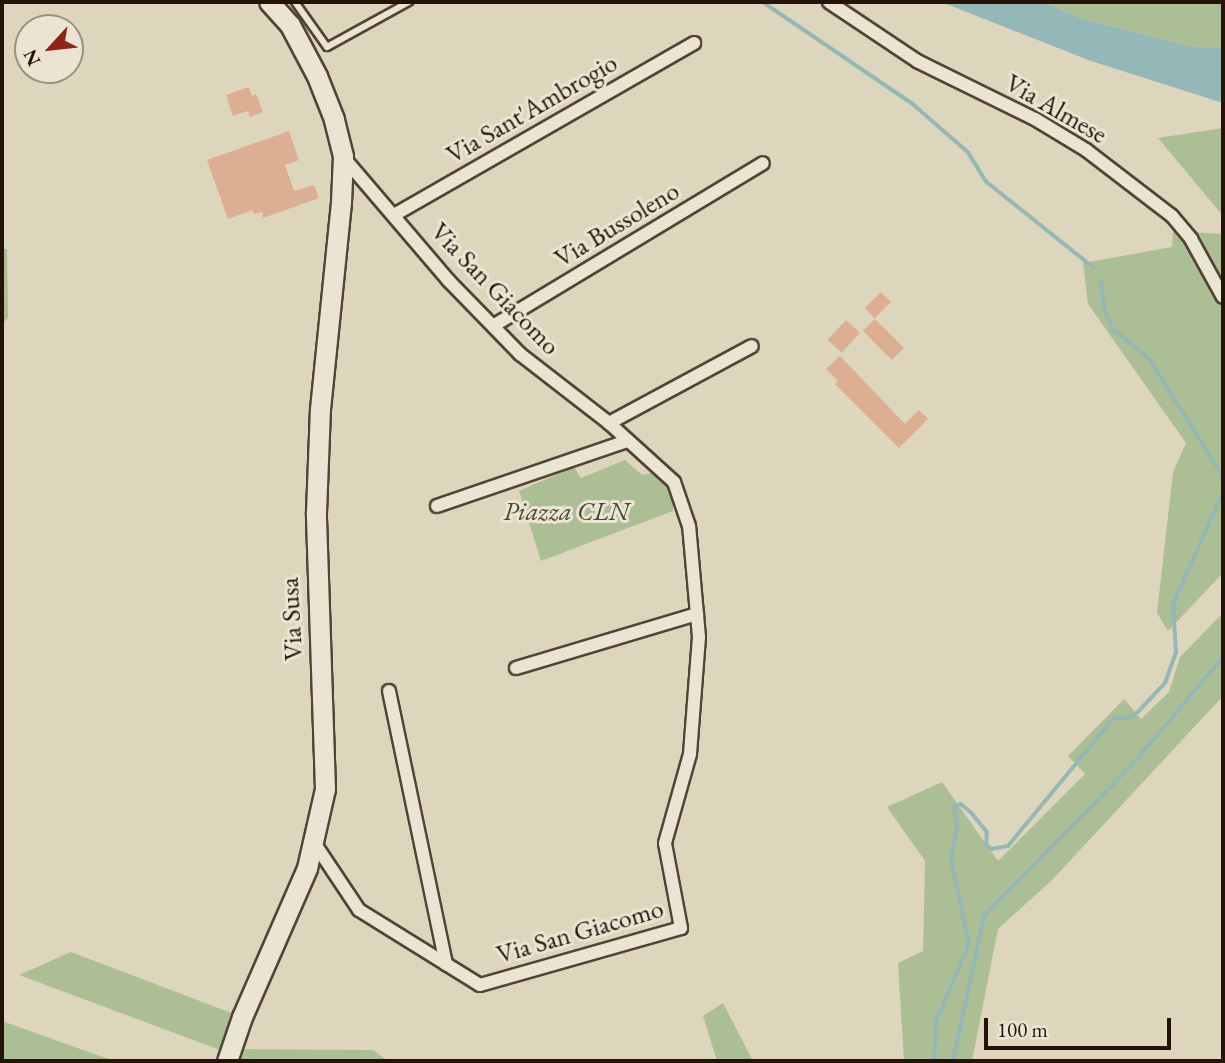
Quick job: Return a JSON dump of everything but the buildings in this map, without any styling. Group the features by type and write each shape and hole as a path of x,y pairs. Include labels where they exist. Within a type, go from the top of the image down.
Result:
{"main road":[{"name":"Via Susa","path":"227,1061 242,1017 315,844 325,789 326,759 316,561 318,458 343,156 334,119 317,76 290,25 269,2"}],"street":[{"name":"Via Almese","path":"829,2 916,61 1035,119 1096,157 1172,216 1191,239 1223,297"},
{"name":"Via Sant'Ambrogio","path":"394,215 694,43"},
{"name":"Via San Giacomo","path":"315,844 359,910 480,985 681,928 665,843 690,754 699,637 688,526 674,482 609,423 520,354 449,281 343,156"},
{"name":"Via Bussoleno","path":"493,327 764,163"},
{"path":"609,423 752,346"},
{"path":"437,506 627,441"},
{"path":"516,668 697,614"},
{"path":"389,691 446,964"}],"lane":[{"path":"295,2 327,47 410,2"}],"green space":[{"path":"1043,2 1223,2 1223,48 1189,46 1080,18"},
{"path":"1223,128 1223,216 1158,138"},
{"path":"1173,231 1223,234 1223,573 1168,631 1157,613 1173,472 1186,443 1088,304 1083,263 1172,247"},
{"path":"2,249 7,249 8,318 2,324"},
{"name":"Piazza CLN","path":"625,460 642,475 661,470 674,482 673,511 541,561 519,491 574,467 581,478"},
{"path":"1223,613 1223,696 1053,879 998,929 972,1061 904,1061 898,963 923,951 925,861 887,807 942,782 998,861 1085,774 1068,756 1124,699 1141,719 1169,692 1180,657"},
{"path":"71,952 242,1017 231,1049 373,1050 388,1061 227,1061 228,1053 19,975"},
{"path":"723,1003 753,1061 717,1061 703,1016"},
{"path":"2,1021 114,1061 2,1061"}],"water":[{"path":"941,2 1043,2 1080,18 1189,46 1223,48 1223,103 1091,61"}],"waterway":[{"path":"763,2 913,104 968,152 987,182 1093,267"},
{"path":"1101,280 1104,306 1113,329 1149,358 1223,476"},
{"path":"934,1061 936,1022 969,944 951,859 957,827 954,806 961,804 971,812 987,832 987,846 992,849 1008,846 1114,718 1129,718 1138,712 1165,683 1176,653 1173,604 1223,492"},
{"path":"953,1061 984,916 1133,764 1223,657"}]}
